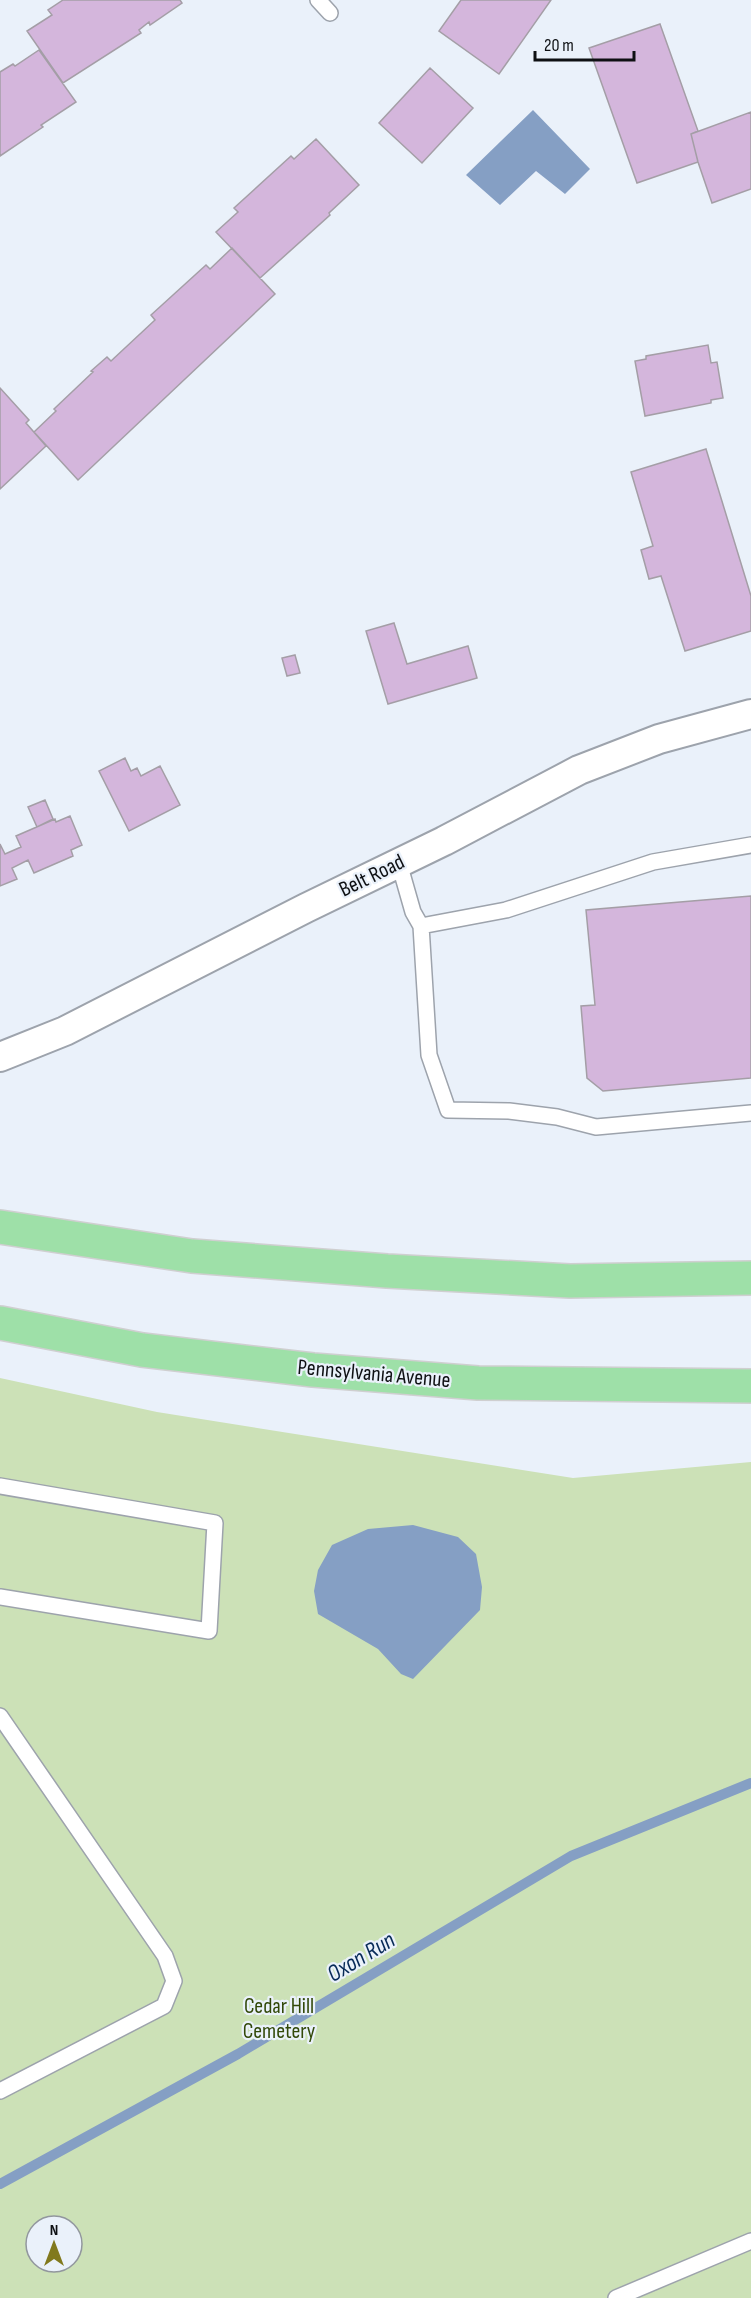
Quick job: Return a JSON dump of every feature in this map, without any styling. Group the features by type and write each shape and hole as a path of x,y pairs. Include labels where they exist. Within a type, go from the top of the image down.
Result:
{"highway":[{"path":"0,1227 192,1256 387,1271 570,1281 751,1278"},
{"name":"Pennsylvania Avenue","path":"0,1323 142,1350 325,1371 478,1383 751,1386"}],"street":[{"name":"Belt Road","path":"0,1057 65,1031 579,770 659,739 751,714"}],"lane":[{"path":"318,0 330,13"},
{"path":"421,926 506,910 653,862 751,845"},
{"path":"399,863 413,912 421,926 429,1055 448,1110 508,1111 557,1117 596,1127 751,1113"},
{"path":"0,1486 215,1523 209,1630 0,1598"},
{"path":"0,1716 165,1956 174,1981 164,2006 0,2091"},
{"path":"616,2298 751,2241"}],"green space":[{"name":"Cedar Hill Cemetery","path":"0,1378 157,1412 573,1478 751,1462 751,2298 0,2298"}],"water":[{"path":"533,110 590,169 565,194 536,171 500,205 466,175"},
{"path":"413,1525 458,1537 476,1554 482,1587 480,1610 413,1679 401,1674 378,1649 318,1614 314,1591 318,1570 332,1545 368,1529"}],"building":[{"path":"63,0 180,0 182,3 150,25 149,22 139,30 141,33 63,83 27,31 52,15 48,10"},
{"path":"461,0 551,0 499,74 439,31"},
{"path":"660,24 698,131 691,134 698,162 637,183 589,48"},
{"path":"39,50 76,102 0,156 0,72 13,64 15,66"},
{"path":"430,68 473,108 422,163 379,123"},
{"path":"751,112 751,189 712,203 691,134"},
{"path":"316,139 359,185 329,213 330,215 260,278 216,232 238,212 234,208 291,156 294,159"},
{"path":"232,248 275,294 78,480 34,432 56,411 54,409 93,372 91,371 107,357 111,361 155,320 151,315 206,265 210,269"},
{"path":"708,345 711,363 717,362 723,398 711,400 711,403 645,416 635,361 646,359 646,356"},
{"path":"0,388 29,420 26,423 46,446 0,489"},
{"path":"706,449 751,596 751,631 685,651 661,576 649,579 641,550 653,546 631,472"},
{"path":"394,623 407,664 468,646 477,678 388,704 366,631"},
{"path":"295,655 300,673 287,676 282,658"},
{"path":"125,758 131,771 137,768 141,776 160,766 180,805 129,831 99,771"},
{"path":"45,800 53,819 37,827 28,807"},
{"path":"70,816 82,845 71,850 73,856 34,873 28,860 12,868 17,879 0,886 0,844 5,854 21,847 16,836 55,819 56,822"},
{"path":"751,896 751,1078 603,1091 587,1078 581,1006 595,1005 586,910"}],"waterway":[{"name":"Oxon Run","path":"0,2184 238,2054 571,1856 751,1783"}]}
